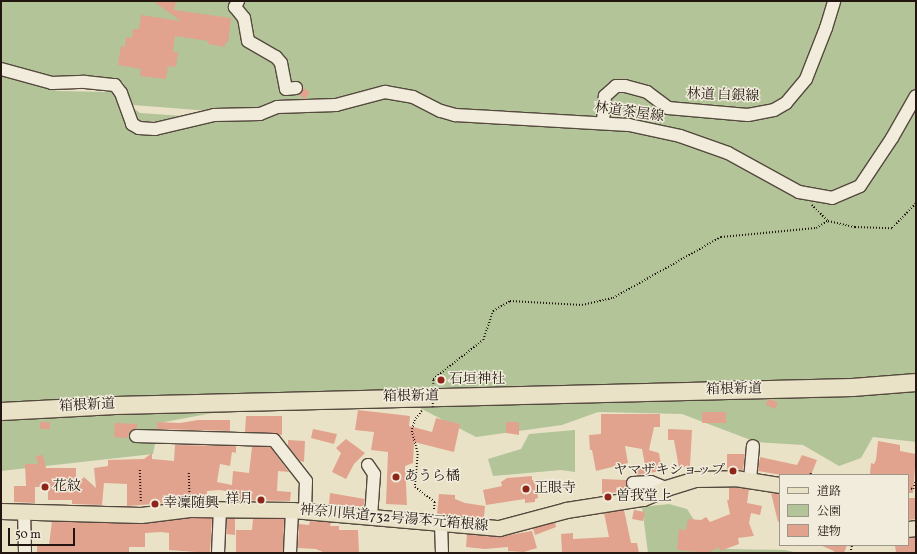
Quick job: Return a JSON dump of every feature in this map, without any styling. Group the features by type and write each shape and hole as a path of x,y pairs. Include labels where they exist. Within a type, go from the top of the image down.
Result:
{"highway":[{"name":"箱根新道","path":"1,411 115,405 852,387 916,382"}],"main road":[{"name":"神奈川県道732号湯本元箱根線","path":"1,511 141,515 190,509 298,511 506,528 566,510 643,498 666,488 708,478 750,480 779,485"}],"street":[{"path":"238,1 235,7 244,18 248,41 276,57 281,63 286,88 296,88"},
{"name":"林道 白銀線","path":"603,122 605,96 616,86 636,88 668,108 748,115 774,110 786,102 806,79 826,28 834,1"},
{"name":"林道茶屋線","path":"1,69 52,83 86,82 115,85 121,93 132,124 139,128 155,129 214,115 260,114 277,107 336,105 385,92 413,96 440,111 455,115 603,122 680,136 728,153 799,192 832,198 860,186 892,138 916,96"},
{"path":"136,436 274,440 306,481 298,511 290,553"},
{"path":"750,480 753,446"},
{"path":"368,465 374,474 371,517"},
{"path":"633,483 651,482 666,488"},
{"path":"218,553 220,509"},
{"path":"24,511 25,553"},
{"path":"437,523 442,553"}],"path":[{"path":"799,192 828,221 855,227 892,228 916,203"},
{"path":"433,379 483,340 493,311 510,301 582,305 613,298 721,237 816,228 828,221"},
{"path":"433,379 441,379"},
{"path":"433,379 433,407 440,406"},
{"path":"424,407 415,420 412,430 418,454 415,487 435,502 437,523"},
{"path":"140,470 140,491"},
{"path":"189,473 190,509"},
{"path":"909,488 913,489 916,480"}],"green space":[{"path":"1,1 916,1 916,442 873,437 861,458 839,466 803,445 756,442 682,414 598,412 562,425 476,437 387,391 263,392 229,410 159,423 153,454 1,471","holes":["14,76 123,82 133,105 248,114 264,112 254,121 140,113 111,92 58,91"]},
{"path":"575,430 575,472 561,470 493,476 488,459 521,449 529,434"},
{"path":"669,504 687,509 705,537 727,549 785,550 798,553 648,553 642,507"}],"building":[{"path":"153,1 176,1 174,10 231,18 228,43 225,42 225,47 208,44 208,41 175,36 173,52 178,52 176,67 168,66 166,79 140,76 141,69 118,65 121,46 125,47 126,37 132,38 133,29 139,29 141,15 181,21"},
{"path":"303,87 310,93 305,99 299,95"},
{"path":"768,399 778,402 775,409 766,405"},
{"path":"358,410 410,416 409,426 432,432 436,418 460,424 454,452 414,442 413,463 405,466 407,505 386,504 388,452 371,450 374,432 355,430"},
{"path":"702,412 726,412 726,423 702,423"},
{"path":"601,414 660,414 660,427 654,427 649,450 659,453 662,471 636,475 633,470 645,465 642,449 625,446 628,463 596,471 592,450 590,450 589,435 601,434"},
{"path":"246,416 282,416 282,435 245,432"},
{"path":"198,420 230,420 230,431 157,429 157,422 180,423"},
{"path":"40,422 50,422 50,429 40,429"},
{"path":"506,422 519,422 519,435 506,433"},
{"path":"115,423 137,424 137,429 129,432 128,438 114,437"},
{"path":"313,429 337,434 334,444 311,438"},
{"path":"668,429 692,430 690,466 679,468 674,440 668,440"},
{"path":"346,439 365,453 354,464 346,479 332,472 341,453 336,448"},
{"path":"288,440 305,441 304,462 300,461 288,446"},
{"path":"878,441 900,445 900,451 916,454 913,493 909,493 909,474 870,474 871,463 874,464 876,460"},
{"path":"175,445 236,446 236,453 232,452 230,466 220,464 217,482 232,485 233,471 249,473 252,447 270,447 289,472 278,471 277,491 291,492 290,501 235,500 236,493 220,490 207,491 207,500 127,506 127,484 104,483 102,505 72,504 72,500 48,500 48,487 35,487 35,503 14,502 14,486 26,486 25,464 38,464 36,456 43,455 46,468 76,468 76,485 84,477 96,488 94,468 108,466 108,460 144,459 152,453 152,459 174,461"},
{"path":"727,454 745,454 743,470 727,469"},
{"path":"802,455 817,460 811,474 779,474 758,471 760,457 797,465"},
{"path":"532,476 532,480 536,480 538,498 535,499 535,502 525,503 525,499 486,505 483,490 502,486 501,482 507,478"},
{"path":"602,479 626,480 627,491 602,494"},
{"path":"729,487 749,489 747,503 762,506 760,515 751,513 749,523 754,536 738,538 739,544 720,551 719,547 708,553 677,550 679,529 686,530 688,519 701,520 706,517 710,522 730,514 727,500 729,500"},
{"path":"330,493 365,499 363,507 329,504"},
{"path":"771,493 779,494 778,522"},
{"path":"439,494 455,495 455,499 465,503 485,506 484,518 437,514"},
{"path":"909,498 916,498 916,519 909,520"},
{"path":"624,510 631,543 637,543 639,553 562,553 561,534 573,533 573,539 609,537 604,513"},
{"path":"634,510 645,512 643,521 632,519"},
{"path":"191,518 212,518 210,553 169,550 169,533 161,532 145,533 145,547 129,547 129,553 37,553 37,545 49,545 52,521 141,524"},
{"path":"227,518 235,518 235,535 226,534"},
{"path":"253,519 284,519 283,553 236,553 236,530 252,530"},
{"path":"310,521 331,522 330,526 339,526 339,530 358,530 359,553 325,553 316,549 298,548 299,524 309,525"},
{"path":"555,522 556,527 535,535 533,528"},
{"path":"532,531 537,548 524,552 508,551 508,547 485,549 466,547 467,534 498,537"},
{"path":"916,537 916,553 896,553 895,546 909,546 909,538"},
{"path":"822,546 847,546 844,553 833,553 834,551"}],"place":[{"name":"石垣神社","path":"441,380"},
{"name":"ヤマザキショップ","path":"733,471"},
{"name":"あうら橘","path":"396,477"},
{"name":"花紋","path":"45,487"},
{"name":"正眼寺","path":"526,489"},
{"name":"曽我堂上","path":"608,497"},
{"name":"祥月","path":"261,500"},
{"name":"幸凜随興","path":"155,504"}]}
